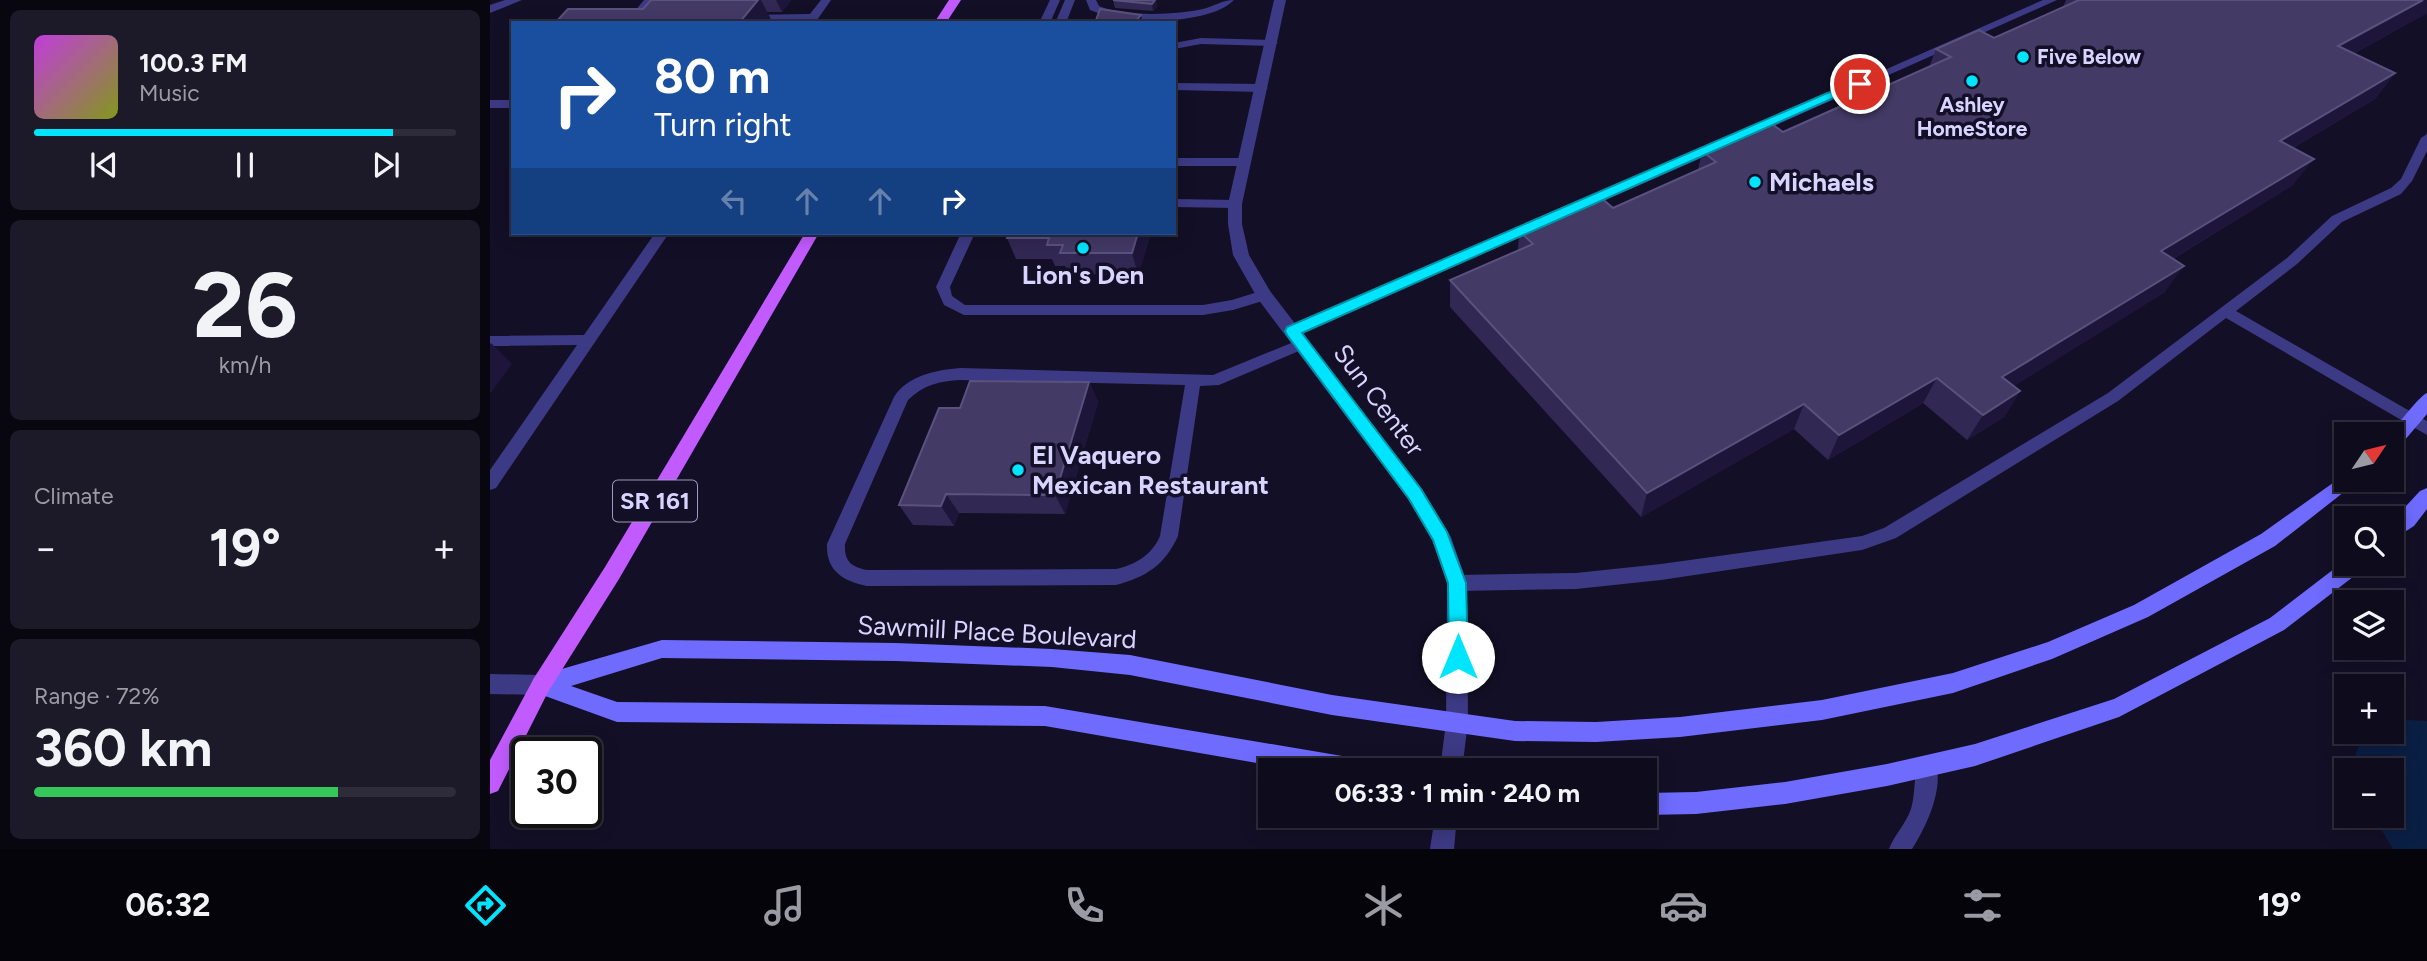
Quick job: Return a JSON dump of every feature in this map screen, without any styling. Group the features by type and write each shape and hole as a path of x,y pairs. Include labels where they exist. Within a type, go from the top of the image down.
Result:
{"main road":[{"path":"941,21 955,0"},
{"name":"SR 161","path":"490,783 541,685 612,573 811,235"}],"street":[{"path":"490,9 516,0"},
{"name":"Sun Center","path":"1280,0 1236,204 1235,224 1241,254 1265,295 1415,494 1441,537 1457,583 1457,722 1452,758"},
{"path":"2404,435 2420,425 2427,400"},
{"name":"Sawmill Place Boulevard","path":"541,685 662,649 948,654 1130,665 1332,705 1515,731 1596,732 1680,727 1822,710 1953,682 2052,650 2141,611 2268,540 2334,490"},
{"path":"2404,522 2427,496"},
{"path":"1657,804 1696,803 1786,793 1975,755 2119,707 2277,624 2339,576"},
{"path":"490,684 541,685 617,712 1045,716 1290,758"},
{"path":"1442,849 1445,828"}],"lane":[{"path":"650,0 639,12 641,15 650,19 670,19"},
{"path":"735,19 811,20 826,0"},
{"path":"1045,21 1055,0"},
{"path":"1061,21 1070,0"},
{"path":"1091,0 1094,8 1105,13 1195,14 1219,9 1229,0"},
{"path":"1193,380 1170,536 1163,551 1137,570 1116,577 867,578 843,571 837,562 836,544 902,397 916,385 960,373 1223,379 1297,337 1558,215 2052,0"},
{"path":"1176,37 1201,41 1272,43"},
{"path":"1176,46 1201,41"},
{"path":"1176,86 1262,88"},
{"path":"490,104 511,104"},
{"path":"1457,583 1576,581 1661,572 1862,543 1901,526 2113,397 2292,261 2337,219 2396,191 2406,181 2427,138"},
{"path":"1176,162 1245,162"},
{"path":"1176,203 1236,204"},
{"path":"490,483 661,235"},
{"path":"967,235 943,286 950,303 964,310 1203,310 1226,307 1265,295"},
{"path":"2227,312 2420,425"},
{"path":"490,341 589,340"},
{"path":"1899,849 1912,834 1923,811 1927,794 1927,765"}],"water":[{"path":"2404,720 2427,721 2427,849 2393,849 2380,828 2404,828 2404,758 2355,758 2360,745 2404,744"}],"building":[{"path":"651,0 758,0 741,21 557,21 568,9 643,9"},
{"path":"1113,0 1155,0 1152,4"},
{"path":"2079,0 2423,0 2338,46 2395,73 2280,141 2314,159 2161,251 2184,266 2002,377 2020,391 1983,415 1937,378 1839,435 1804,404 1647,493 1450,280 1533,244 1519,231 1599,196 1613,208 1716,162 1702,151 1769,122 1783,132 1951,57 1936,49 1979,30 1994,38"},
{"path":"1100,9 1141,15 1136,21 1096,21"},
{"path":"1008,235 1137,235 1132,253 1060,253 1063,245 1047,245 1049,238 1007,238"},
{"name":"El Vaquero Mexican Restaurant","path":"970,381 1089,382 1055,495 946,494 941,506 899,505 939,408 960,408"}],"place":[{"name":"Five Below","path":"2023,57"},
{"name":"Ashley HomeStore","path":"1972,81"},
{"name":"Michaels","path":"1755,182"},
{"name":"Lion's Den","path":"1083,248"},
{"name":"El Vaquero Mexican Restaurant","path":"1018,470"}],"route":[{"path":"1458,657 1457,583 1441,537 1415,494 1292,331 1860,84"}]}
